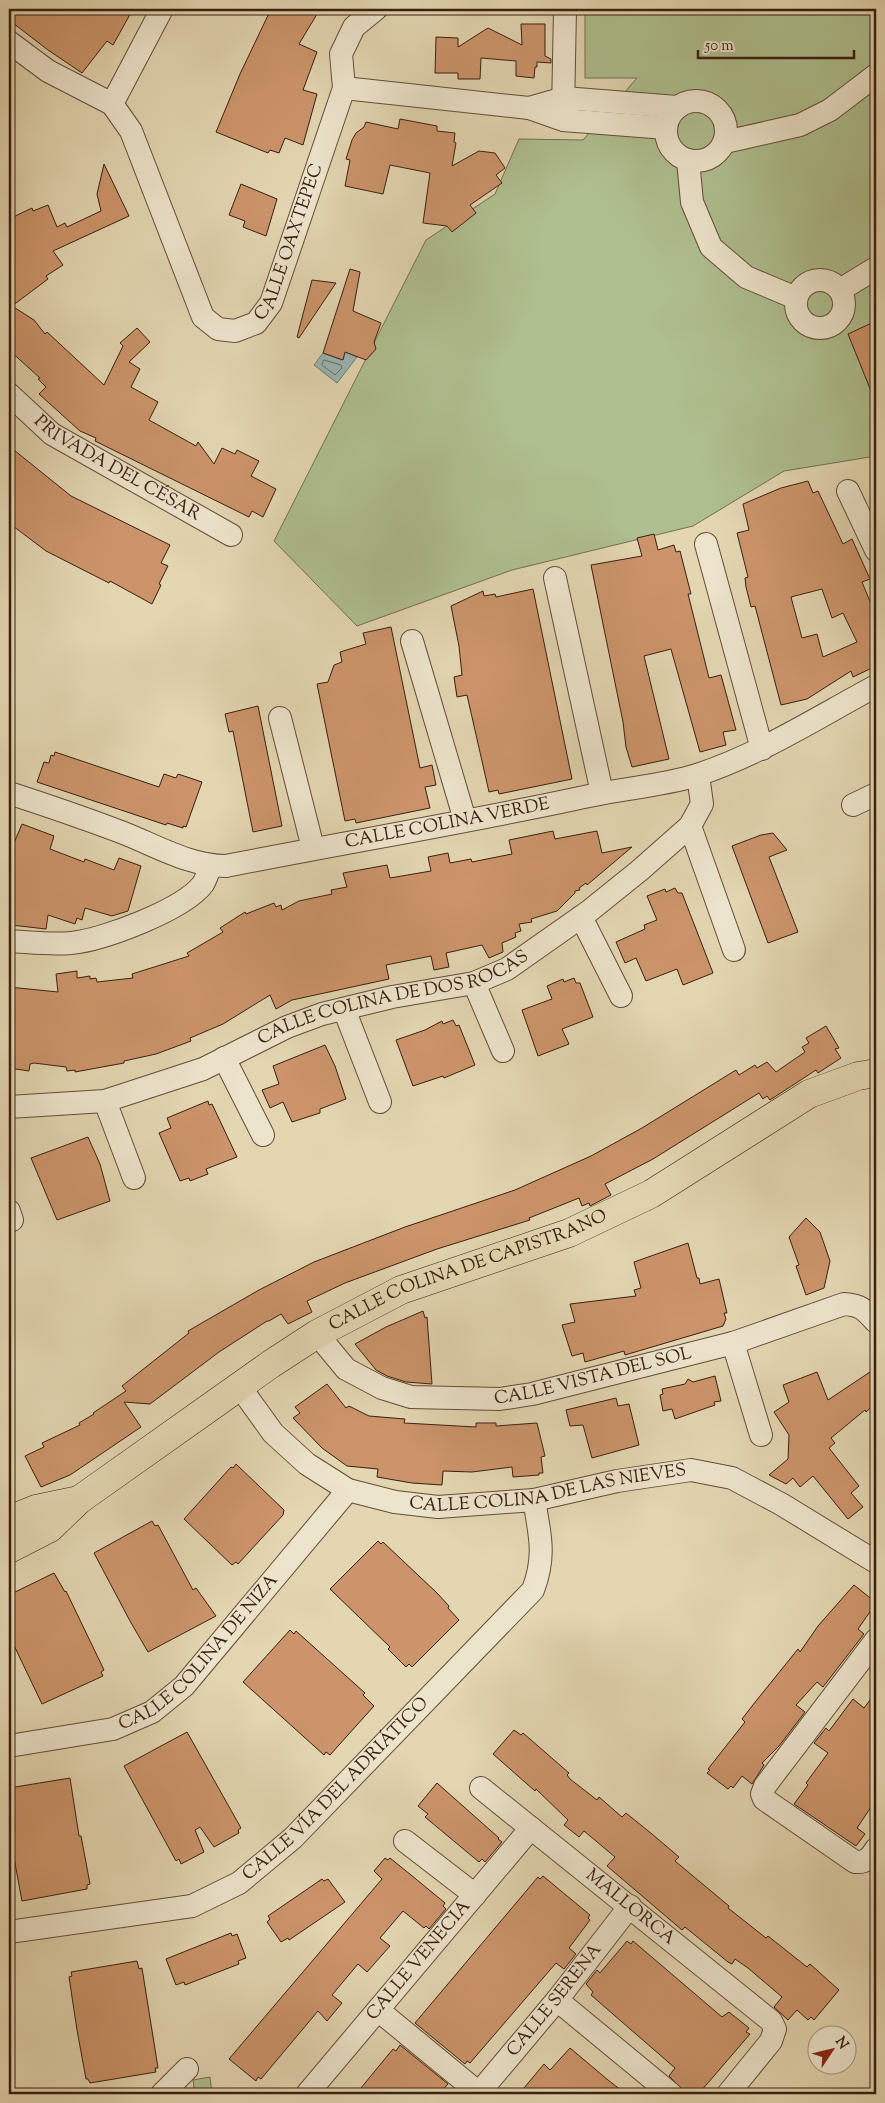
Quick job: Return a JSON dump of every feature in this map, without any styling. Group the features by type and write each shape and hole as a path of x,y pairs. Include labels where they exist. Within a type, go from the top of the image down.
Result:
{"main road":[{"name":"CALLE COLINA DE CAPISTRANO","path":"9,1548 50,1528 79,1500 271,1364 318,1334 401,1290 569,1234 651,1194 809,1094 858,1076 876,1073"},
{"name":"CALLE COLINA DE CAPISTRANO","path":"9,1520 36,1509 79,1500"},
{"path":"9,1511 36,1509"}],"street":[{"path":"112,104 162,9"},
{"path":"376,9 354,27 341,54 344,88 529,108 563,120 666,128"},
{"path":"563,120 565,9"},
{"name":"CALLE OAXTEPEC","path":"9,42 48,71 112,104 131,131 203,316 218,329 235,331 256,323 271,303 344,88"},
{"path":"725,142 800,125 830,110 876,75"},
{"path":"529,108 564,98 678,107"},
{"path":"692,101 707,102 720,112 726,126 725,142 716,154 702,161 688,160 676,154 668,142 666,128 670,116 678,107 692,101"},
{"path":"688,160 692,202 711,247 746,277 796,298"},
{"path":"840,290 876,268"},
{"path":"815,280 829,282 840,290 844,306 838,321 824,329 808,326 797,314 796,298 804,286 815,280"},
{"name":"PRIVADA DEL CÉSAR","path":"9,394 52,434 231,535"},
{"path":"848,491 876,550"},
{"path":"706,544 762,749"},
{"path":"555,578 602,793"},
{"path":"412,641 464,820"},
{"name":"CALLE COLINA VERDE","path":"9,793 120,832 195,862 211,866 226,866 602,793 674,781 698,774 762,749 876,686"},
{"path":"280,718 314,848"},
{"name":"CALLE COLINA DE DOS ROCAS","path":"9,1107 105,1101 203,1069 287,1027 322,1014 392,997 474,983 507,969 581,917 639,871 690,826 702,804 698,774"},
{"path":"853,805 876,794"},
{"path":"690,826 734,950"},
{"path":"9,940 71,943 103,937 162,913 187,898 203,884 211,866"},
{"path":"581,917 621,996"},
{"path":"474,983 502,1051"},
{"path":"344,1009 380,1102"},
{"path":"224,1058 262,1135"},
{"path":"105,1101 134,1178"},
{"name":"CALLE VISTA DEL SOL","path":"318,1334 346,1369 382,1388 411,1397 500,1399 532,1394 732,1343 844,1304 857,1305 876,1322"},
{"path":"732,1343 761,1435"},
{"name":"CALLE COLINA DE LAS NIEVES","path":"240,1387 273,1433 307,1464 348,1490 395,1502 438,1507 534,1500 617,1481 691,1470 732,1478 781,1504 876,1562"},
{"name":"CALLE COLINA DE NIZA","path":"9,1746 114,1730 152,1712 184,1686 348,1490"},
{"name":"CALLE VÍA DEL ADRIÁTICO","path":"9,1932 192,1906 240,1883 293,1838 533,1590 540,1572 542,1549 534,1500"},
{"path":"876,1640 765,1786 762,1794 764,1800 855,1862 862,1863 868,1860 876,1849"},
{"name":"MALLORCA","path":"481,1788 771,2021 775,2029 771,2040 728,2094"},
{"name":"CALLE VENECIA","path":"306,2094 531,1828"},
{"path":"405,1841 475,1894"},
{"name":"CALLE SERENA","path":"479,2094 557,2000 630,1906"},
{"path":"557,2000 671,2094"},
{"path":"378,2010 479,2094"},
{"path":"162,2094 187,2069"}],"green space":[{"path":"585,9 876,9 876,456 784,471 693,526 512,570 357,626 274,541 426,240 495,194 519,139 583,140 637,78 585,78"},
{"path":"210,2077 212,2094 195,2094 193,2080"}],"water":[{"path":"345,352 357,357 337,383 314,365 323,353 342,360"}],"building":[{"path":"9,9 133,9 113,45 107,41 82,73 9,20"},
{"path":"271,9 320,9 299,44 317,52 303,90 317,94 303,145 285,138 279,153 270,150 268,153 216,132 240,74"},
{"path":"521,24 545,24 545,56 551,59 551,63 537,62 534,78 516,76 516,61 481,58 480,79 458,79 458,73 435,73 436,37 458,38 458,47 488,28 522,45"},
{"path":"400,119 437,126 437,131 455,133 454,142 456,143 452,166 479,151 495,153 505,168 496,175 502,183 470,205 476,213 452,232 447,226 423,223 430,173 390,165 383,194 345,186 350,160 346,159 356,133 364,127 366,122 398,129"},
{"path":"104,164 129,216 53,251 63,265 46,276 48,279 12,306 34,320 45,334 47,332 104,385 123,346 120,343 137,328 150,342 129,362 140,369 131,387 158,402 149,420 196,446 198,442 214,464 222,448 235,454 237,450 259,461 251,476 276,489 263,517 252,511 249,517 95,441 96,438 80,431 39,394 46,387 38,379 40,378 9,350 9,219 32,208 33,211 48,205 57,227 65,223 67,227 101,211 97,194"},
{"path":"241,184 277,199 266,236 243,227 245,221 229,215"},
{"path":"350,269 360,272 353,311 381,323 374,342 376,349 366,360 345,352 343,360 323,353"},
{"path":"312,280 336,283 299,338 297,337"},
{"path":"876,321 876,401 875,401 848,334"},
{"path":"9,446 71,496 170,545 161,563 168,566 152,604 110,581 109,583 46,551 9,523"},
{"path":"808,481 813,493 818,491 843,544 852,539 870,579 862,582 876,616 876,666 853,677 851,671 807,699 781,705 755,606 751,607 745,578 748,577 737,533 749,530 743,504 781,488","holes":["822,589 832,618 843,613 857,642 823,657 817,634 802,638 791,597"]},
{"path":"654,534 658,550 674,545 676,552 680,551 691,594 688,594 709,678 721,675 736,730 723,732 726,745 700,752 671,649 644,656 669,759 632,767 626,747 623,722 591,565 642,556 637,538"},
{"path":"533,589 572,779 499,794 498,790 489,792 467,695 457,697 454,677 462,675 459,646 451,606 483,591 484,596 495,594 496,597"},
{"path":"391,627 420,768 432,765 436,785 425,787 430,808 356,823 355,819 345,821 317,684 328,682 334,665 342,662 340,652 366,644 363,633"},
{"path":"258,706 282,826 253,832 233,731 229,732 225,714"},
{"path":"55,752 159,787 164,774 176,778 178,774 202,782 186,827 183,826 183,828 167,823 166,825 37,782 44,762 49,763 51,755 54,756"},
{"path":"22,824 54,836 50,849 84,862 85,859 114,870 119,858 141,866 128,911 112,916 85,908 82,920 77,918 75,924 48,915 46,929 11,925 13,916 9,916 9,840 14,843"},
{"path":"553,831 555,839 597,831 602,853 632,847 587,885 586,883 579,888 580,890 575,891 557,911 531,919 532,922 519,924 521,931 515,933 516,937 502,943 503,952 489,958 482,945 446,953 449,967 434,970 431,956 386,965 389,979 292,1000 276,1009 270,995 223,1024 190,1038 191,1041 156,1054 124,1061 124,1063 75,1072 75,1070 67,1071 66,1067 34,1063 30,1064 29,1071 9,1068 9,987 58,992 56,974 77,971 77,978 90,976 90,979 96,978 97,982 133,978 132,974 189,956 187,953 223,932 220,928 245,912 246,914 274,903 276,907 281,905 282,910 299,901 332,894 331,890 347,887 343,873 387,865 390,878 431,871 428,857 448,853 450,863 471,859 472,862 512,854 509,840"},
{"path":"773,833 787,850 769,857 798,932 768,943 732,846 761,835"},
{"path":"675,888 678,893 682,893 713,973 683,985 677,969 646,981 636,958 625,963 616,942 645,929 644,925 657,920 647,896 665,889 666,892"},
{"path":"574,978 576,983 580,983 593,1017 562,1029 569,1044 538,1056 522,1010 552,999 547,986 563,979 564,982"},
{"path":"453,1020 456,1026 459,1025 475,1065 444,1078 443,1076 413,1086 396,1040 425,1030 442,1021 443,1024"},
{"path":"826,1026 839,1048 835,1049 841,1058 818,1073 816,1070 770,1100 767,1096 763,1099 759,1093 653,1159 605,1184 611,1195 590,1206 589,1203 582,1206 579,1198 529,1218 530,1220 437,1249 345,1283 307,1301 312,1312 288,1324 281,1314 267,1321 219,1352 150,1404 124,1402 141,1427 70,1475 41,1487 25,1456 44,1447 42,1443 80,1425 79,1423 126,1391 122,1386 189,1333 188,1331 259,1290 314,1262 405,1227 515,1190 591,1156 642,1128 736,1070 739,1075 755,1065 757,1068 767,1062 776,1072 805,1052 802,1047 809,1043 806,1038"},
{"path":"325,1045 335,1066 346,1099 320,1109 320,1113 292,1122 283,1102 270,1108 262,1090 279,1084 273,1066"},
{"path":"208,1101 209,1105 212,1104 237,1157 206,1169 208,1174 190,1181 189,1178 180,1181 159,1133 171,1128 167,1118"},
{"path":"88,1137 100,1164 110,1201 57,1220 31,1158"},
{"path":"806,1218 820,1232 830,1261 824,1288 806,1295 796,1266 799,1265 789,1237"},
{"path":"688,1243 700,1284 719,1279 727,1313 724,1313 726,1319 723,1326 625,1355 624,1351 585,1362 583,1353 572,1356 562,1325 575,1322 570,1304 636,1296 634,1290 641,1288 634,1262"},
{"path":"423,1311 425,1318 427,1317 432,1384 406,1382 387,1376 376,1370 355,1344 386,1327"},
{"path":"876,1368 876,1403 831,1438 835,1443 829,1448 859,1486 851,1493 863,1507 848,1519 813,1476 800,1487 793,1478 786,1484 769,1475 788,1459 789,1435 774,1412 789,1402 783,1385 817,1372 828,1400"},
{"path":"715,1376 721,1401 714,1402 715,1405 675,1419 672,1409 663,1411 660,1395 663,1394 662,1389 685,1384 688,1379 693,1382"},
{"path":"327,1384 346,1408 349,1406 369,1416 405,1419 404,1423 476,1427 476,1423 496,1423 496,1426 537,1423 545,1456 541,1457 543,1473 513,1477 512,1467 472,1472 443,1471 442,1485 412,1483 377,1477 378,1469 347,1466 322,1448 293,1418 300,1413 295,1407"},
{"path":"616,1398 618,1406 629,1404 639,1445 592,1458 583,1425 570,1426 566,1410"},
{"path":"236,1464 284,1510 283,1515 238,1564 236,1562 232,1565 184,1519 231,1467 233,1468"},
{"path":"152,1521 155,1526 158,1525 193,1590 196,1588 216,1616 148,1652 94,1553"},
{"path":"378,1541 381,1544 383,1542 437,1593 459,1620 412,1667 409,1664 406,1667 388,1649 390,1647 330,1589"},
{"path":"54,1573 66,1591 104,1670 101,1672 103,1676 42,1704 9,1635 9,1595"},
{"path":"854,1585 874,1601 871,1604 874,1606 858,1629 864,1634 823,1687 817,1682 796,1705 805,1712 779,1746 762,1763 764,1765 752,1784 742,1776 733,1788 731,1786 728,1789 707,1773 710,1770 708,1769 745,1722 742,1719 756,1701 798,1649 800,1652 818,1626"},
{"path":"290,1630 294,1634 296,1631 365,1693 363,1695 374,1706 330,1755 326,1752 324,1755 243,1682"},
{"path":"876,1692 876,1740 873,1744 876,1747 876,1796 873,1800 875,1801 857,1828 865,1834 856,1846 794,1804 808,1785 806,1783 828,1753 814,1743 826,1728 829,1731 853,1699 864,1708"},
{"path":"514,1730 521,1735 523,1733 569,1773 567,1775 570,1779 597,1800 599,1797 622,1817 626,1813 652,1834 679,1857 675,1861 729,1906 728,1908 766,1938 768,1936 807,1967 810,1964 839,1990 814,2020 811,2017 808,2020 797,2010 788,2020 774,2007 782,1997 735,1959 732,1964 728,1962 685,1927 682,1930 607,1866 615,1857 584,1831 579,1837 564,1825 568,1820 536,1789 535,1791 493,1754"},
{"path":"187,1732 241,1828 238,1830 239,1833 214,1847 200,1827 195,1830 204,1852 181,1864 179,1859 176,1861 124,1766"},
{"path":"70,1778 79,1836 81,1836 90,1884 87,1885 87,1889 22,1901 12,1847 9,1847 9,1788"},
{"path":"437,1783 502,1842 485,1862 482,1859 479,1862 425,1817 428,1814 418,1806"},
{"path":"385,1858 388,1860 390,1858 445,1903 443,1906 446,1909 429,1929 426,1926 424,1928 403,1911 380,1938 390,1946 367,1972 358,1964 332,1995 342,2003 327,2021 318,2011 261,2079 258,2077 256,2081 229,2059 382,1879 374,1871"},
{"path":"543,1876 590,1915 588,1918 590,1920 569,1948 576,1954 564,1969 556,1963 470,2063 467,2061 465,2064 415,2023 538,1877 540,1879"},
{"path":"322,1879 324,1881 328,1879 345,1902 289,1940 288,1938 281,1942 267,1922 270,1919 268,1916"},
{"path":"231,1933 232,1936 237,1934 246,1958 238,1961 239,1964 185,1985 184,1982 176,1985 166,1959"},
{"path":"627,1941 631,1944 633,1941 722,2017 729,2012 749,2028 746,2032 750,2034 701,2091 698,2089 695,2094 689,2094 683,2090 669,2076 675,2068 591,1995 593,1992 586,1984 597,1970 600,1973"},
{"path":"137,1961 139,1969 142,1968 158,2068 155,2068 156,2072 90,2083 86,2079 69,1977 72,1976 71,1972"},
{"path":"400,2045 448,2084 439,2094 356,2094 393,2049 396,2051"},
{"path":"570,2048 626,2094 576,2094 573,2091 571,2094 519,2094 544,2064 550,2070"}]}
